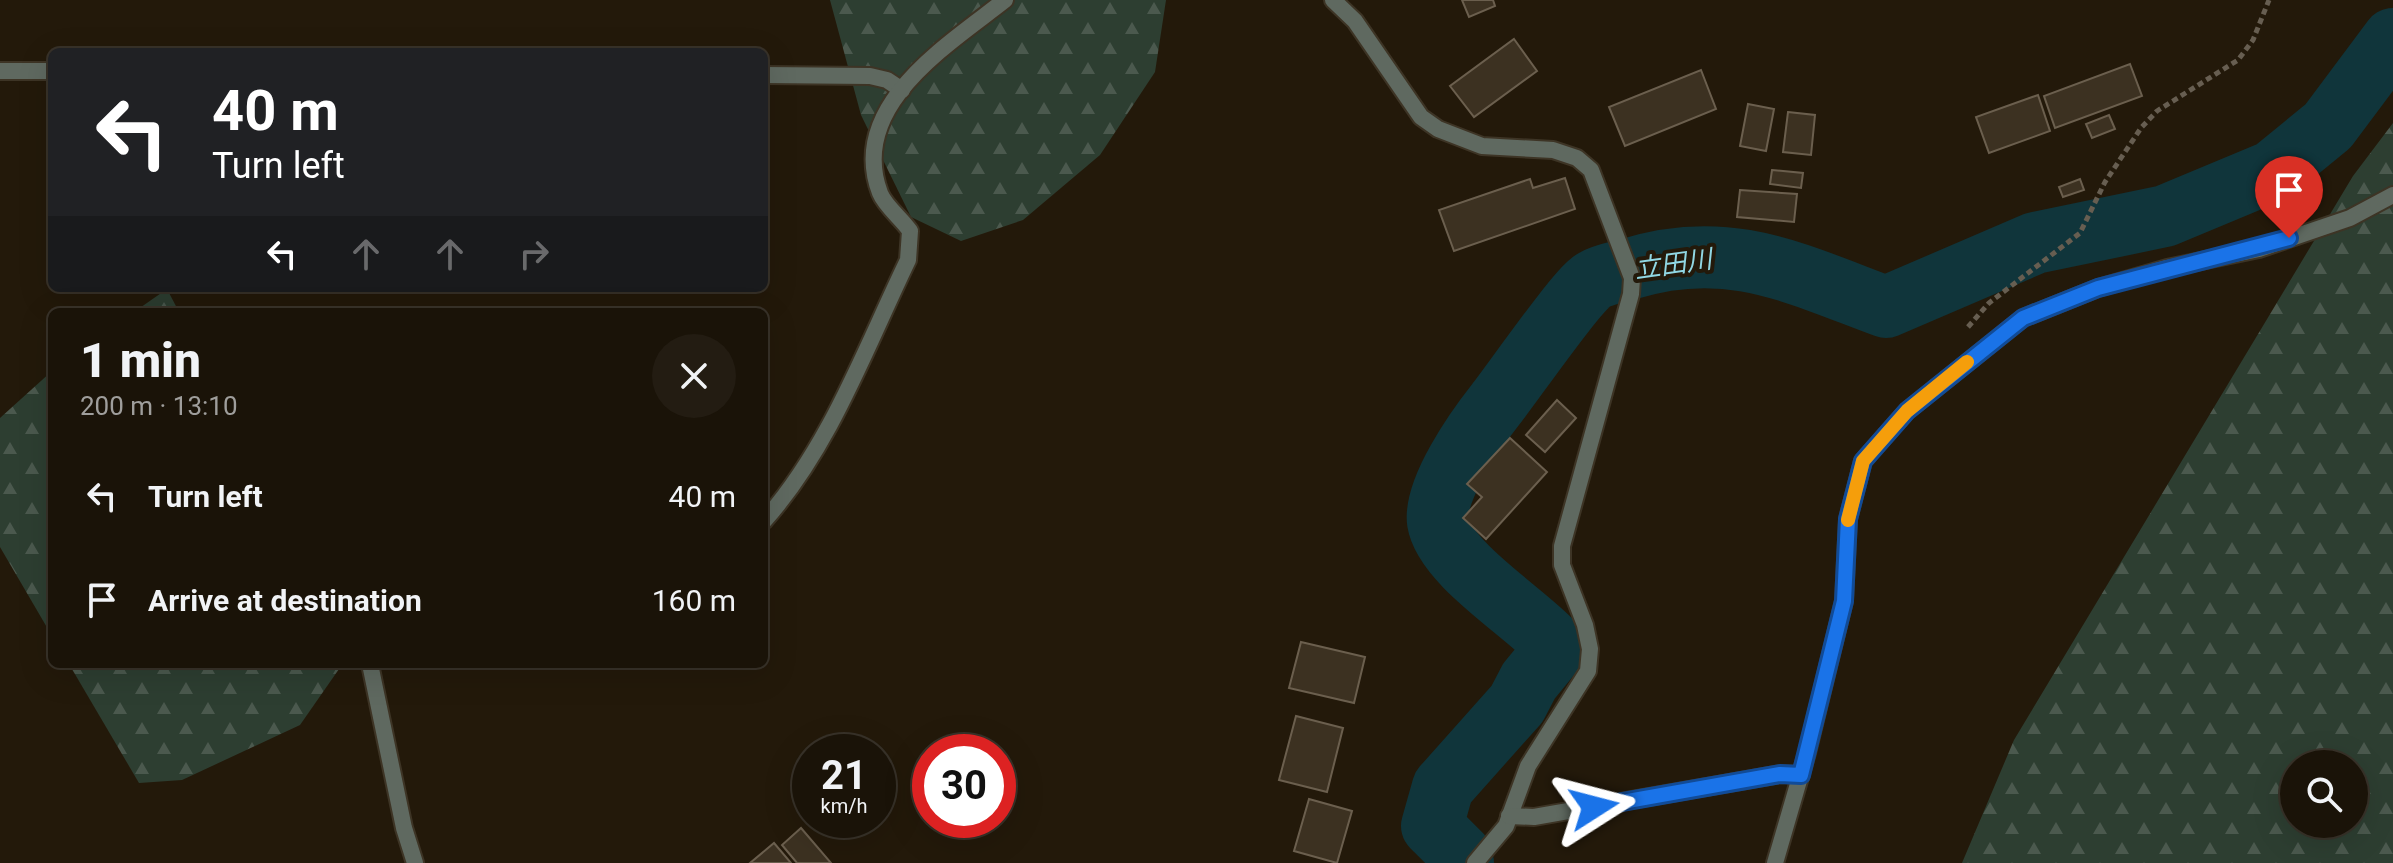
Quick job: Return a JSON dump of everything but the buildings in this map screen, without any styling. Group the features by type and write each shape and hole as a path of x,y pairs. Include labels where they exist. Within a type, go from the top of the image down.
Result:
{"street":[{"path":"768,516 795,486 822,438 908,260 910,231 881,197 874,161 874,145 886,114 930,57 1005,0"},
{"path":"1333,0 1355,21 1421,117 1438,129 1482,146 1553,150 1577,158 1591,170 1632,278 1631,294 1562,546 1562,565 1585,625 1590,649 1588,671 1528,766 1506,826 1475,863"},
{"path":"0,71 48,71"},
{"path":"768,75 870,76 887,80 902,90"},
{"path":"1775,863 1801,775 1844,601 1848,519 1863,461 1907,411 2023,318 2098,288 2274,244 2350,218 2393,195"},
{"path":"371,668 404,828 415,863"},
{"path":"1509,816 1534,817 1780,774 1801,775"}],"path":[{"path":"1963,336 1989,303 2080,233 2105,182 2141,128 2157,111 2238,60 2253,40 2269,0"}],"green space":[{"path":"830,0 1166,0 1155,72 1100,155 1023,220 961,241 911,217 861,115"},
{"path":"2393,123 2393,863 1962,863 2014,740 2353,176"},
{"path":"163,292 169,292 177,308 140,308"},
{"path":"48,375 48,629 0,547 0,418"},
{"path":"71,668 339,668 300,725 182,780 139,783"}],"waterway":[{"name":"立田川","path":"1463,863 1461,855 1432,826 1443,787 1517,704 1529,681 1552,653 1554,644 1470,571 1455,554 1444,538 1438,522 1438,509 1449,477 1468,443 1545,337 1586,287 1607,275 1665,260 1730,258 1790,272 1886,307 2035,243 2165,216 2273,171 2328,126 2393,39"}],"slow traffic":[{"path":"1848,520 1863,461 1907,411 1967,362"}],"route":[{"path":"1594,807 1780,774 1801,775 1844,601 1848,519 1863,461 1907,411 1949,376 2023,318 2098,288 2167,268 2259,249 2289,238"}]}
